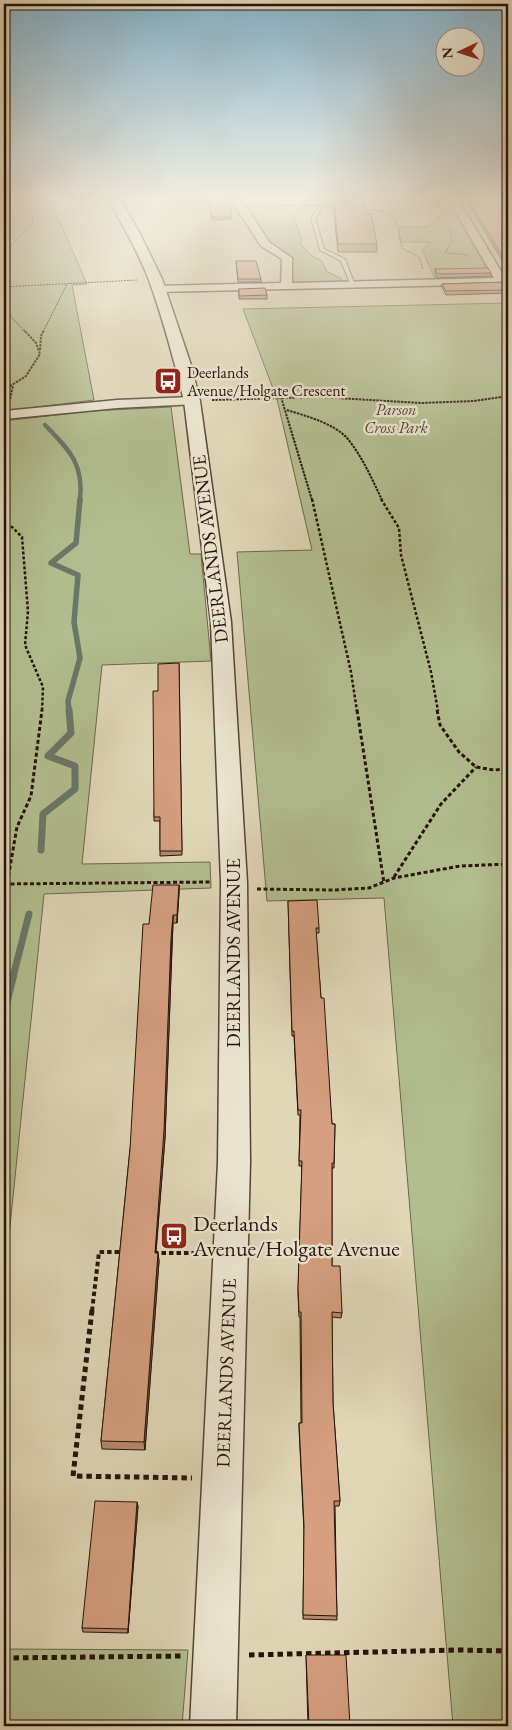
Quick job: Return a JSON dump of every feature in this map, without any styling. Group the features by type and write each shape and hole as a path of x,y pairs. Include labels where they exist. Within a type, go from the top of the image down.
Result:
{"street":[{"name":"DEERLANDS AVENUE","path":"154,278 181,357 192,401 221,622 234,885 234,1162 214,1726"},
{"path":"286,278 286,286"},
{"path":"157,284 286,286 505,281"},
{"path":"4,415 117,404 192,401"}],"lane":[{"path":"350,278 353,284"}],"path":[{"path":"427,278 429,283"},
{"path":"4,287 67,284 157,284"},
{"path":"4,390 13,386 29,373 40,354 41,336 67,284"},
{"path":"4,309 36,343 40,354"},
{"path":"192,401 281,397 421,403 474,401 508,396"},
{"path":"281,397 315,509 350,672 384,883"},
{"path":"286,410 319,420 346,437 363,462 386,508 399,528 401,555 431,672 440,725 450,736 459,752 476,767 494,770 508,769"},
{"path":"4,519 22,537 28,611 26,645 31,663 43,687 41,726 31,796 17,827 4,888"},
{"path":"394,878 440,804 476,767"},
{"path":"5,884 234,885 333,890 369,888 394,878 460,866 508,864"},
{"path":"127,1252 99,1252 72,1476 222,1479"},
{"path":"146,1253 231,1254"},
{"path":"4,1658 458,1650 508,1652"}],"green space":[{"path":"4,278 84,278 87,284 72,285 94,400 4,411"},
{"path":"292,278 340,278 342,282 292,284"},
{"path":"435,278 492,278 494,281 436,281"},
{"name":"Parson Cross Park","path":"508,303 508,1726 453,1726 384,898 267,901 237,552 312,550 277,399 243,309"},
{"path":"171,407 190,554 201,554 211,661 102,665 82,864 210,862 211,888 44,894 4,1285 4,421 92,411"},
{"path":"4,1649 188,1650 182,1726 4,1726"}],"building":[{"path":"238,278 261,279 238,279"},
{"path":"508,282 508,290 446,291 442,284"},
{"path":"265,288 267,295 239,296 239,289"},
{"path":"179,663 182,851 160,851 160,817 154,817 153,691 158,691 158,664"},
{"path":"153,885 179,885 177,915 173,915 171,939 164,1130 155,1253 158,1253 144,1442 101,1441 130,1149 143,924 149,924"},
{"path":"317,900 319,928 316,928 321,998 324,998 332,1124 335,1124 334,1163 332,1163 332,1266 340,1266 342,1313 332,1312 333,1403 340,1501 334,1501 337,1616 303,1615 304,1526 299,1423 302,1423 301,1312 299,1312 298,1288 302,1161 299,1161 301,1110 298,1110 294,1031 292,1031 288,901"},
{"path":"95,1501 137,1502 128,1629 82,1628"},
{"path":"306,1655 346,1655 350,1726 309,1726"}],"waterway":[{"path":"45,425 73,458 80,476 80,500"},
{"path":"69,711 68,701 80,658 74,622 78,575 51,563 76,543 80,499"},
{"path":"41,850 43,814 75,789 75,766 48,756 71,733 69,710"},
{"path":"13,977 29,914"},
{"path":"4,1012 13,976"}],"place":[{"name":"Deerlands Avenue/Holgate Crescent","path":"168,381"},
{"name":"Deerlands Avenue/Holgate Avenue","path":"174,1236"}]}
